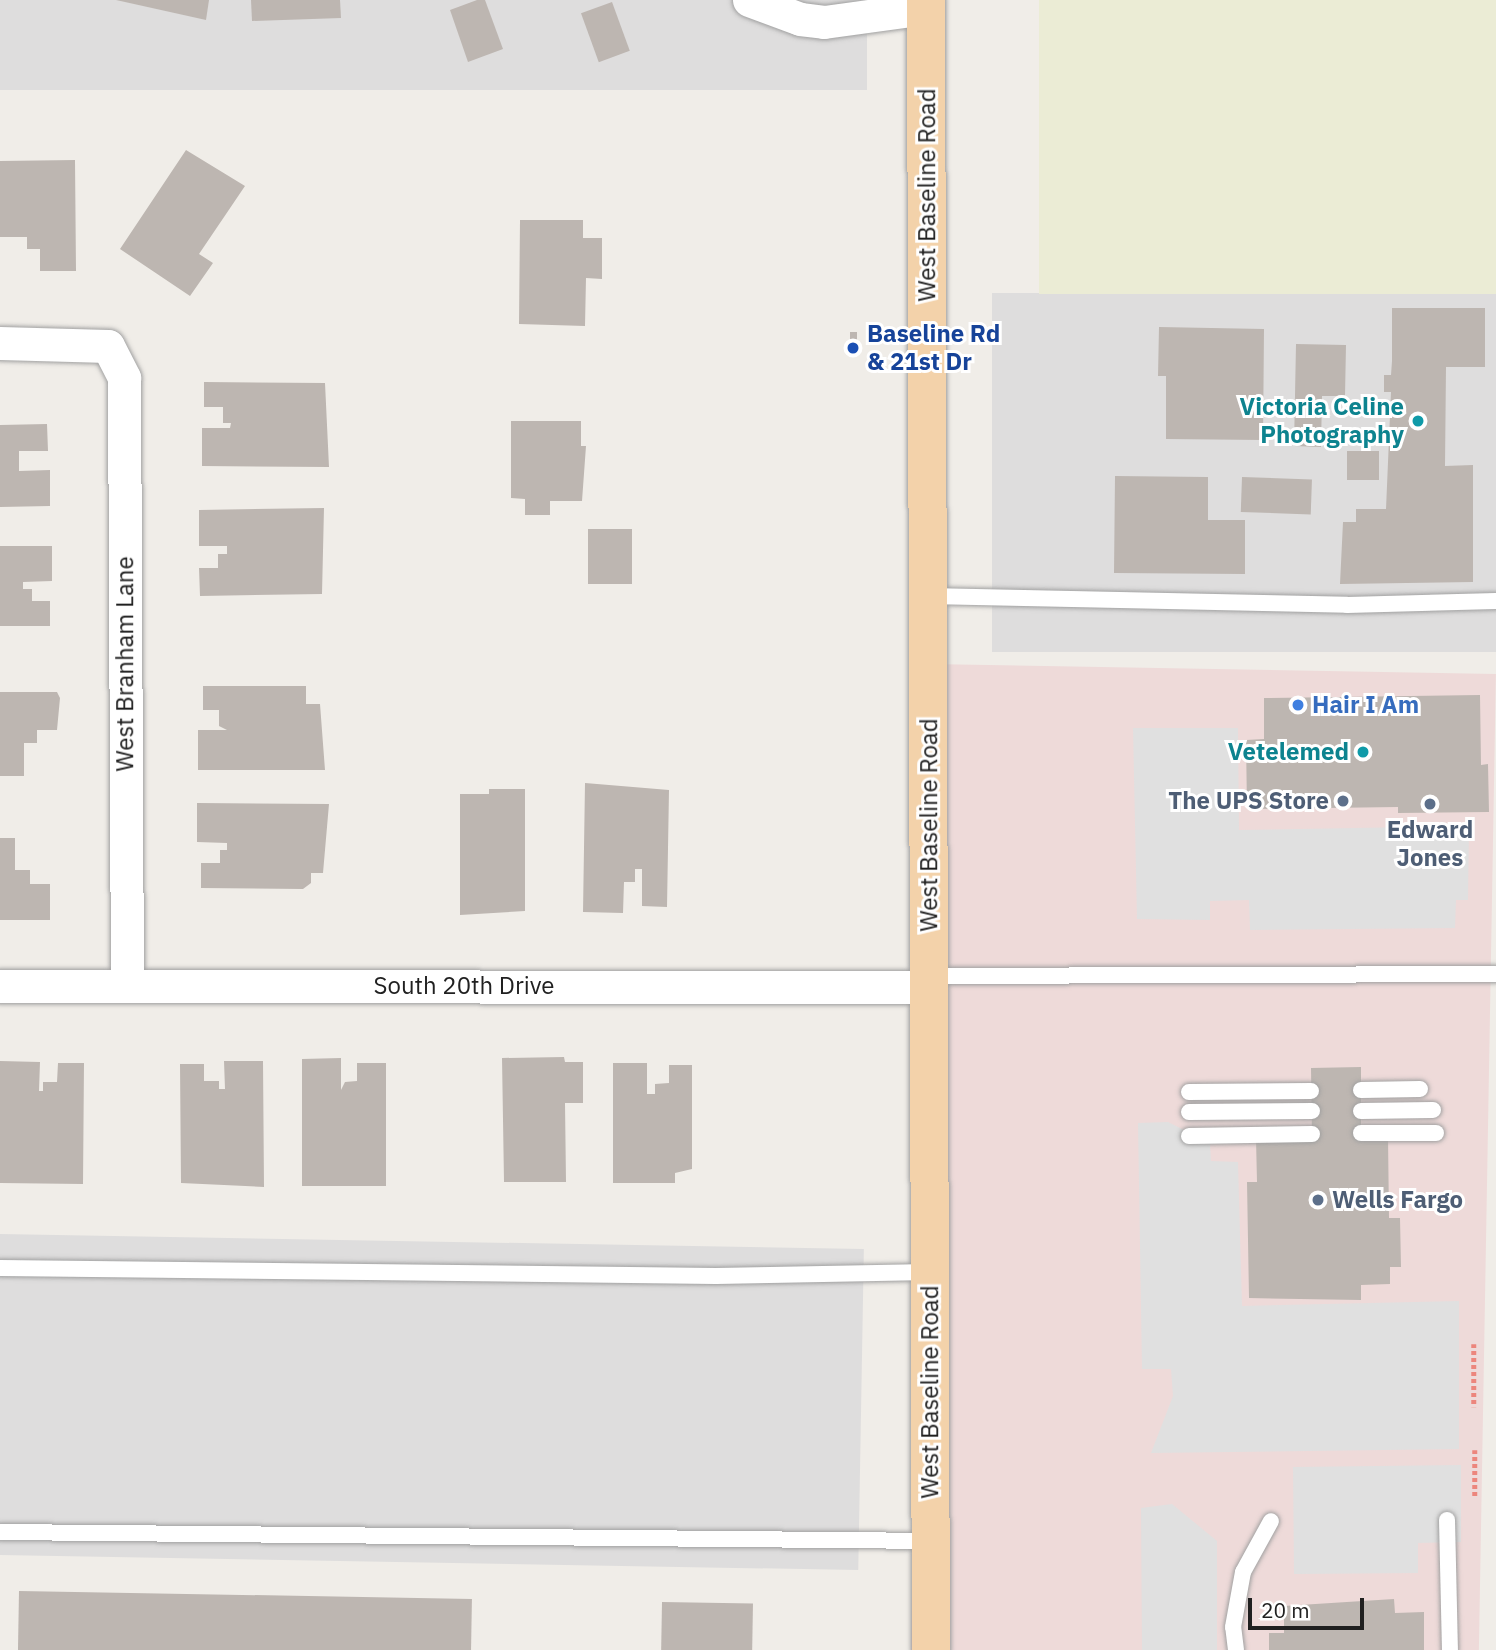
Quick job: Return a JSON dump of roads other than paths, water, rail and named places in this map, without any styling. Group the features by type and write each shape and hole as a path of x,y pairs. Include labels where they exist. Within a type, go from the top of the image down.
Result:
{"main road":[{"name":"West Baseline Road","path":"914,3 928,596 931,1650"}],"street":[{"path":"749,0 800,19 824,22 914,3"},
{"name":"West Branham Lane","path":"0,343 108,346 124,378 127,985"},
{"name":"South 20th Drive","path":"0,986 929,981"}],"lane":[{"path":"928,596 1347,606 1496,601"},
{"path":"929,981 1496,974"},
{"path":"1361,1090 1420,1089"},
{"path":"1189,1092 1311,1091"},
{"path":"1361,1111 1433,1110"},
{"path":"1189,1112 1312,1111"},
{"path":"1361,1133 1436,1133"},
{"path":"1189,1136 1312,1134"},
{"path":"0,1268 716,1276 930,1272"},
{"path":"1447,1520 1450,1650"},
{"path":"1236,1650 1233,1627 1243,1572 1272,1521"},
{"path":"0,1532 930,1541"}],"place":[{"name":"Baseline Rd & 21st Dr","path":"853,348"},
{"name":"Victoria Celine Photography","path":"1418,421"},
{"name":"Hair I Am","path":"1298,705"},
{"name":"Vetelemed","path":"1363,752"},
{"name":"The UPS Store","path":"1343,801"},
{"name":"Edward Jones","path":"1430,804"},
{"name":"Wells Fargo","path":"1318,1200"}]}
